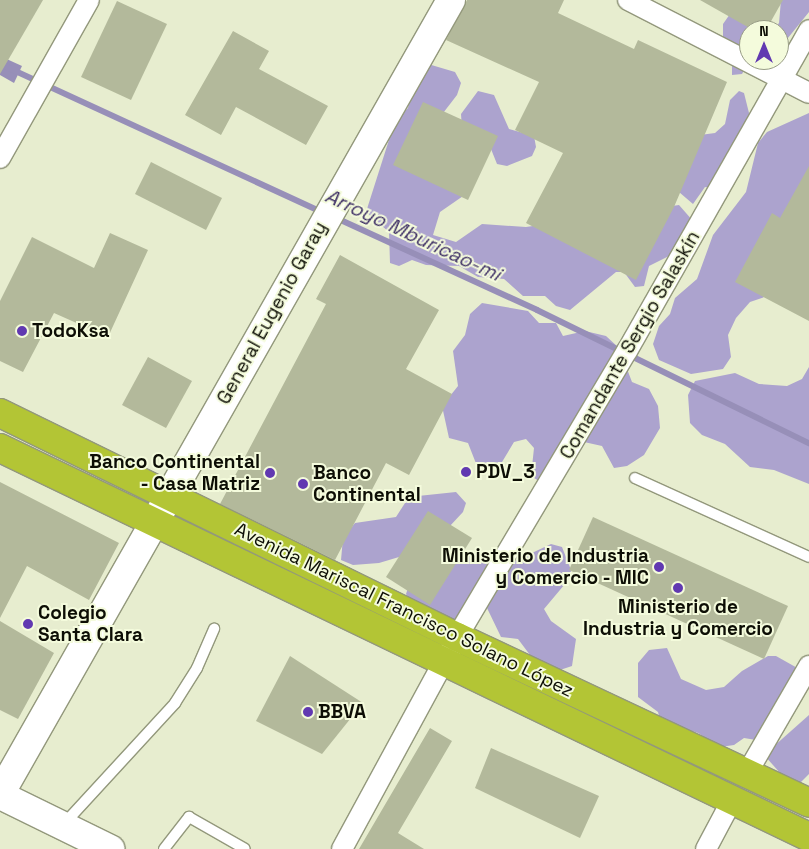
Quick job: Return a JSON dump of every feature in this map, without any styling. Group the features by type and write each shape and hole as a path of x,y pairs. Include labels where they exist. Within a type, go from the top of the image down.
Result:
{"highway":[{"name":"Avenida Mariscal Francisco Solano López","path":"0,413 169,496 450,652 732,800 809,837"},
{"name":"Avenida Mariscal Francisco Solano López","path":"0,448 155,523 450,652 747,773 809,803"}],"street":[{"path":"0,158 88,0"},
{"name":"General Eugenio Garay","path":"0,795 451,0"},
{"path":"628,0 809,93"},
{"name":"Comandante Sergio Salaskín","path":"342,849 450,652 782,80 809,30"},
{"path":"747,773 809,666"},
{"path":"0,795 110,849"},
{"path":"706,849 732,800"}],"lane":[{"path":"635,478 809,557"},
{"path":"63,826 175,703 197,668 214,629"},
{"path":"164,849 189,817 244,849"}],"shaded area":[{"path":"781,0 809,0 809,12 789,37 789,20 779,20"},
{"path":"730,14 749,20 739,20 739,70 744,70 742,74 732,75 732,56 723,42 723,24"},
{"path":"0,56 22,66 14,83 0,75"},
{"path":"428,64 455,72 461,83 457,95 430,130 466,194 440,212 433,235 456,242 482,224 526,227 679,205 693,221 671,255 649,266 644,286 635,287 624,272 616,272 570,310 556,306 545,296 523,296 504,279 478,277 459,266 426,265 412,260 399,266 390,263 389,232 366,212 395,121 408,108 410,94"},
{"path":"478,91 494,95 509,129 534,136 536,147 532,156 507,166 497,164 491,149 462,129 461,114"},
{"path":"739,91 744,93 750,117 711,188 705,187 693,204 679,192 700,135 715,133 725,124 730,100"},
{"path":"809,113 809,213 773,294 750,302 736,318 728,335 731,357 723,369 691,374 659,360 653,344 659,326 670,314 675,298 697,279 713,235 746,192 758,143 767,132"},
{"path":"482,303 528,311 539,323 556,323 563,336 585,331 606,336 619,348 632,382 649,389 658,406 660,428 644,455 627,466 614,468 602,446 584,442 565,476 550,488 531,476 534,448 526,439 514,442 499,467 477,466 468,443 449,438 442,406 458,386 453,351 465,335 470,314"},
{"path":"809,367 809,484 774,470 750,467 725,444 702,435 690,423 688,395 695,381 735,373 759,384 787,386 802,379"},
{"path":"456,492 466,503 463,512 449,527 399,557 379,563 353,565 341,560 343,538 355,523 396,517 405,503 418,496"},
{"path":"551,544 562,547 571,570 570,578 544,609 551,621 576,639 572,666 560,670 533,659 518,639 501,637 487,608 515,561"},
{"path":"452,554 482,555 490,562 456,653 428,640 417,629 413,605 406,594 408,588"},
{"path":"667,648 681,679 706,690 724,687 742,671 768,656 776,656 808,674 756,740 744,738 734,745 720,747 698,733 660,720 658,712 638,697 638,663 649,650"},
{"path":"809,715 809,774 800,783 790,784 764,755"}],"building":[{"path":"0,0 43,0 0,74"},
{"path":"467,0 564,0 558,13 634,49 638,40 727,82 674,207 636,280 526,223 563,153 515,130 539,82 446,40"},
{"path":"700,0 783,0 772,20 739,20 739,22"},
{"path":"117,1 167,24 131,100 81,77"},
{"path":"233,31 269,51 259,69 328,106 306,145 236,107 221,135 185,115"},
{"path":"423,102 498,136 468,200 393,165"},
{"path":"151,162 222,198 206,230 135,194"},
{"path":"809,166 809,321 735,282 772,213 780,218"},
{"path":"110,233 148,250 108,337 54,313 23,372 0,361 0,301 32,237 94,268"},
{"path":"340,255 439,310 406,369 452,394 409,475 386,463 335,560 220,504 326,304 316,299"},
{"path":"148,357 192,381 166,428 122,405"},
{"path":"0,482 119,543 89,600 27,566 0,618"},
{"path":"428,511 472,538 430,605 386,577"},
{"name":"Ministerio de Industria y Comercio","path":"593,517 788,606 764,659 569,570"},
{"path":"0,621 54,653 18,719 0,710"},
{"name":"BBVA","path":"290,656 363,703 322,754 256,721"},
{"path":"430,728 452,741 398,833 424,849 359,849"},
{"path":"491,748 599,796 580,838 475,788"}],"waterway":[{"name":"Arroyo Mburicao-mi","path":"0,64 322,212"},
{"name":"Arroyo Mburicao-mi","path":"334,217 537,310 809,443"}],"place":[{"name":"TodoKsa","path":"22,331"},
{"name":"PDV_3","path":"466,472"},
{"name":"Banco Continental - Casa Matriz","path":"270,473"},
{"name":"Banco Continental","path":"303,484"},
{"name":"Ministerio de Industria y Comercio - MIC","path":"659,567"},
{"name":"Ministerio de Industria y Comercio","path":"678,588"},
{"name":"Colegio Santa Clara","path":"28,624"},
{"name":"BBVA","path":"308,712"}]}
